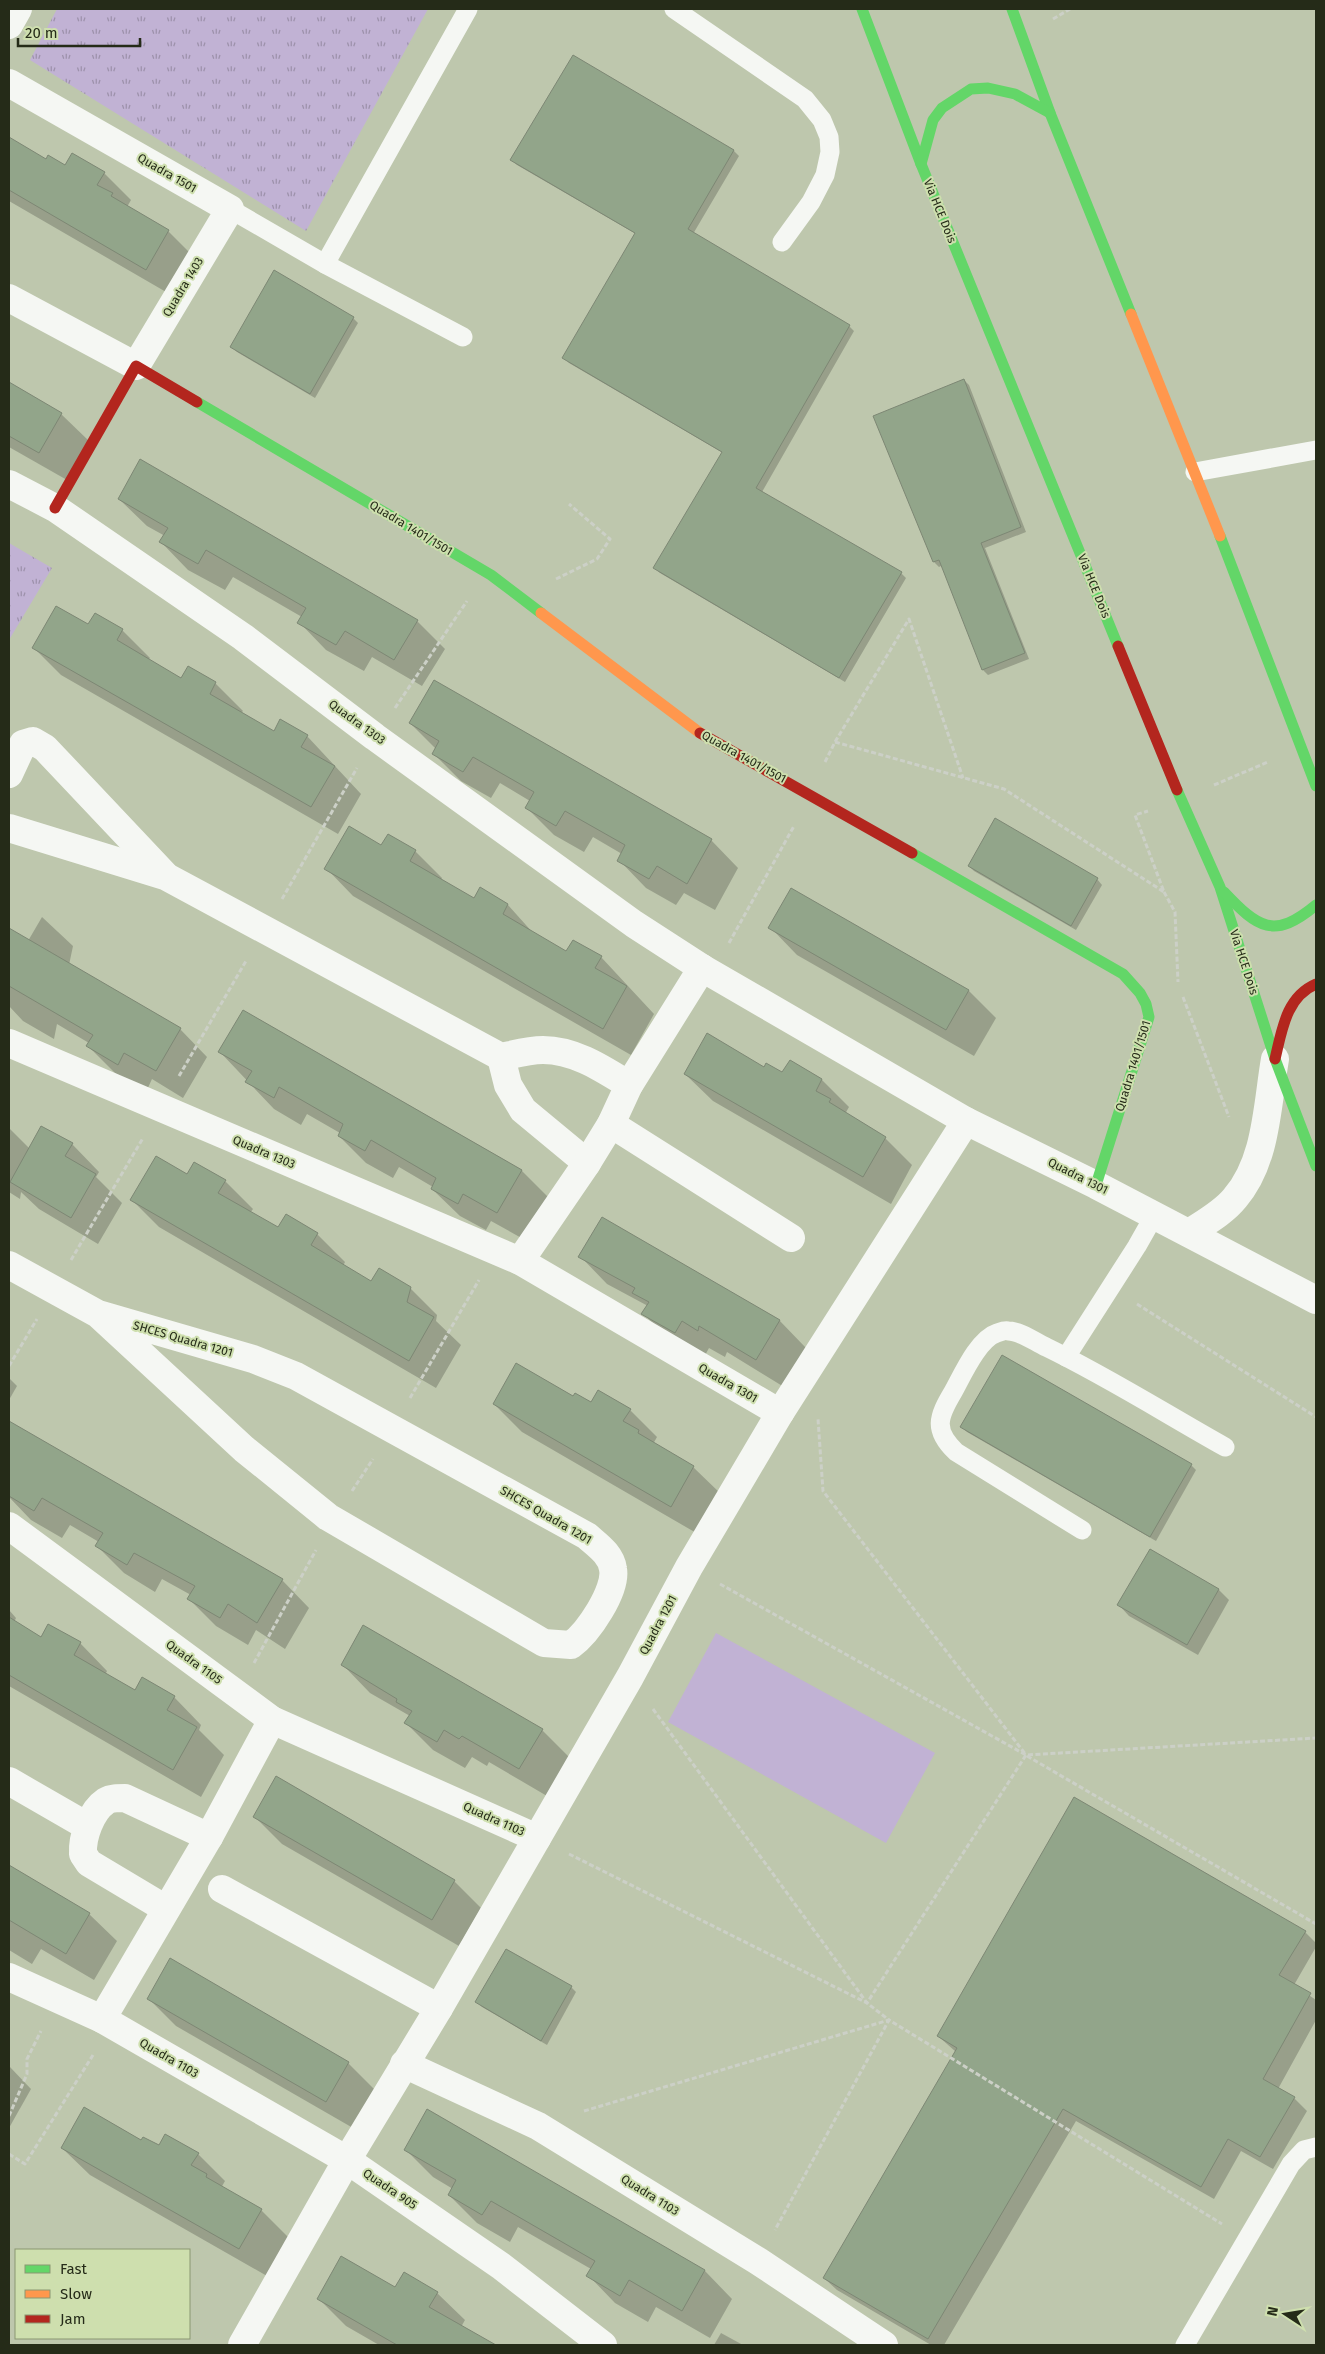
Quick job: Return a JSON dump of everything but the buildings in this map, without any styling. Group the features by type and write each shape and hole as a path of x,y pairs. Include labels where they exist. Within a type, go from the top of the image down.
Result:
{"main road":[{"path":"1012,9 1050,113 1196,472 1316,786"},
{"name":"Via HCE Dois","path":"862,10 921,164 1181,800 1220,887 1275,1059 1316,1166"},
{"path":"921,164 933,120 942,108 971,88 998,89 1015,94 1050,113"},
{"name":"Quadra 1403","path":"55,508 136,366"},
{"name":"Quadra 1401/1501","path":"136,366 486,572 707,738 810,794 1123,974 1138,989 1147,1004 1149,1017 1096,1185"},
{"path":"1220,887 1245,915 1268,926 1292,924 1316,905"},
{"path":"1275,1059 1290,1008 1300,994 1316,984"}],"street":[{"path":"9,25 18,9"},
{"name":"Quadra 1501","path":"9,83 230,210"},
{"name":"Quadra 1403","path":"136,366 230,210"},
{"path":"9,298 136,366"},
{"name":"Quadra 1303","path":"9,484 55,508 243,637 375,737 634,924 706,971"},
{"path":"9,774 22,744 33,741 45,748 165,876"},
{"path":"9,828 165,876 501,1057 544,1050 568,1054 595,1065 629,1085"},
{"path":"508,1256 587,1163 611,1124 629,1085 706,971"},
{"name":"Quadra 1301","path":"706,971 966,1121 1096,1185 1316,1300"},
{"name":"Quadra 1303","path":"9,1043 508,1256"},
{"path":"501,1057 508,1085 523,1110 587,1163"},
{"path":"1188,1233 1234,1199 1249,1178 1262,1142 1275,1059"},
{"path":"780,1413 966,1121"},
{"path":"611,1124 791,1238"},
{"name":"Quadra 1301","path":"508,1256 780,1413"},
{"name":"SHCES Quadra 1201","path":"9,1265 98,1314 253,1359 325,1390 587,1536 607,1553 614,1569 610,1587 596,1619 581,1638 571,1645 544,1643 333,1520 244,1449 98,1314"},
{"name":"Quadra 1201","path":"537,1838 630,1677 689,1567 780,1413"},
{"name":"Quadra 1105","path":"9,1526 272,1720"},
{"path":"9,1977 107,2022 166,1909 209,1837 272,1720"},
{"name":"Quadra 1103","path":"107,2022 347,2160 439,2008 537,1838 272,1720"},
{"path":"9,1781 87,1826"},
{"path":"166,1909 89,1863 82,1854 87,1826 105,1802 114,1798 125,1798 209,1837"},
{"path":"222,1889 439,2008"},
{"name":"Quadra 1103","path":"404,2064 538,2126 758,2261 884,2345"},
{"path":"242,2345 347,2160"},
{"name":"Quadra 905","path":"347,2160 501,2266 603,2345"}],"lane":[{"path":"325,264 468,9"},
{"path":"674,9 805,99 822,120 829,137 830,152 825,175 811,202 782,242"},
{"name":"Quadra 1501","path":"230,210 325,264 463,337"},
{"path":"1196,472 1316,450"},
{"path":"1066,1357 1154,1216"},
{"path":"1082,1530 956,1452 948,1444 940,1426 942,1410 974,1355 983,1343 995,1333 1008,1331 1017,1333 1066,1357 1225,1447"},
{"path":"1185,2345 1291,2164 1304,2150 1316,2147"}],"path":[{"path":"520,598 597,558 610,538 569,504"},
{"path":"9,1366 375,737 486,572"},
{"path":"706,971 783,850 835,742 909,620 963,778"},
{"path":"835,742 1004,790 1164,892"},
{"path":"1180,987 1176,978 1178,948 1175,912 1164,892 1135,815 1181,800 1301,748"},
{"path":"1183,996 1230,1120"},
{"path":"237,1693 333,1520 508,1256"},
{"path":"1110,1287 1316,1417"},
{"path":"818,1409 823,1491 1026,1756"},
{"path":"689,1567 1026,1756 1316,1924"},
{"path":"630,1677 867,2003"},
{"path":"1026,1756 1316,1738"},
{"path":"867,2003 1026,1756"},
{"path":"537,1838 867,2003 889,2020 1246,2239"},
{"path":"9,2116 27,2074 27,2058 56,1998"},
{"path":"538,2126 889,2020"},
{"path":"758,2261 889,2020"},
{"path":"9,2154 25,2164 107,2022"}],"green space":[{"path":"57,9 428,9 306,231 30,60"},
{"path":"9,543 52,568 9,640"},
{"path":"716,1633 935,1753 886,1843 668,1722"}],"traffic: fast":[{"path":"862,9 921,164 1118,646"},
{"path":"1012,9 1050,113 1131,314"},
{"path":"921,164 933,120 942,108 971,89 988,88 1015,94 1050,113"},
{"path":"197,402 491,575 541,613"},
{"path":"1220,536 1316,786"},
{"path":"1177,790 1220,887 1275,1059 1316,1166"},
{"path":"912,853 1123,974 1140,993 1146,1004 1149,1017 1096,1185"},
{"path":"1224,892 1247,914 1267,925 1277,926 1289,923 1316,905"}],"traffic: slow":[{"path":"1131,314 1220,536"},
{"path":"541,613 700,733"}],"traffic: jam":[{"path":"55,508 136,366 197,402"},
{"path":"1118,646 1177,790"},
{"path":"700,733 912,853"},
{"path":"1275,1059 1283,1026 1292,1006 1298,997 1316,984"}]}
